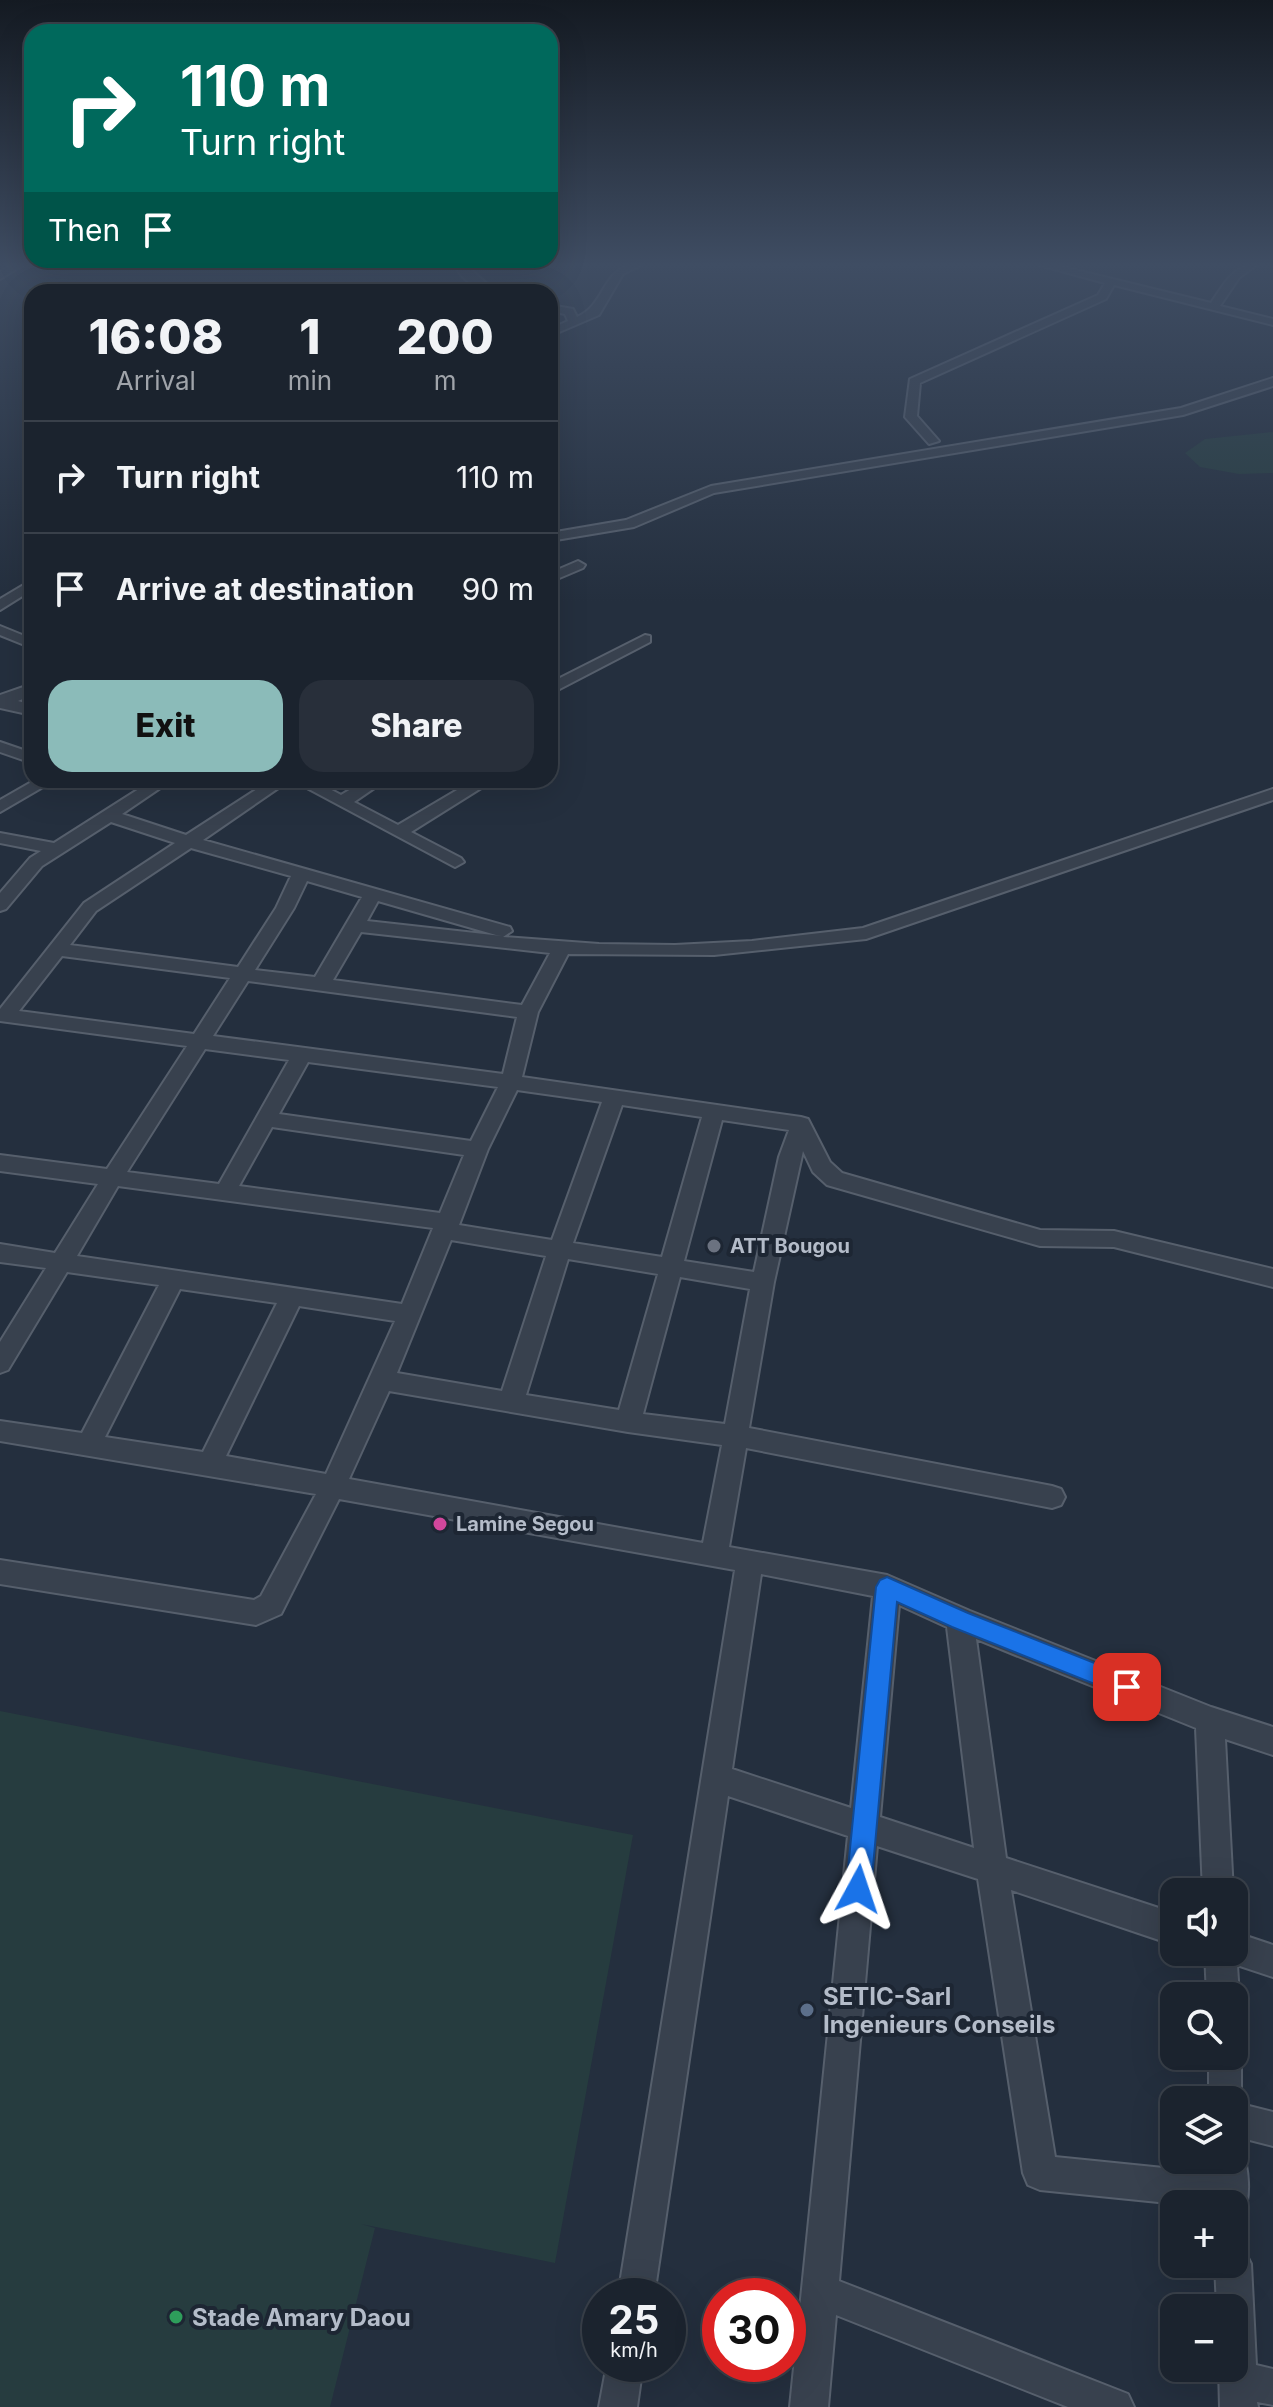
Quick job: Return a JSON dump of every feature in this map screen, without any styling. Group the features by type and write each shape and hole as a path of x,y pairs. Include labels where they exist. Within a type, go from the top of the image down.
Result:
{"street":[{"path":"922,377 914,381 911,417 933,441"},
{"path":"558,536 629,524 711,490 1183,411 1273,382"},
{"path":"558,574 578,565"},
{"path":"0,606 24,590"},
{"path":"0,630 24,640"},
{"path":"558,685 645,639"},
{"path":"1,701 24,692"},
{"path":"1,701 24,708"},
{"path":"0,747 24,755"},
{"path":"0,807 33,788"},
{"path":"0,905 36,862 151,788"},
{"path":"3,1015 90,907 270,788"},
{"path":"315,788 455,862"},
{"path":"341,802 365,788"},
{"path":"398,832 472,788"},
{"path":"353,925 562,948 653,950 797,944 866,933 1273,794"},
{"path":"107,815 189,842 562,948"},
{"path":"0,838 55,848"},
{"path":"0,1363 113,1177 285,908 301,874"},
{"path":"321,984 373,894"},
{"path":"0,1572 256,1613 271,1605 332,1488 382,1380 477,1149 511,1082 528,1012 562,948"},
{"path":"56,949 528,1012"},
{"path":"3,1015 801,1124"},
{"path":"225,1192 302,1055"},
{"path":"511,1402 560,1248 614,1098"},
{"path":"628,1422 714,1112"},
{"path":"266,1119 477,1149"},
{"path":"801,1124 821,1167 835,1179 1040,1238 1114,1239 1273,1278"},
{"path":"714,1557 763,1282 790,1157 801,1124"},
{"path":"0,1163 225,1192 447,1226 763,1282"},
{"path":"0,1253 409,1314"},
{"path":"89,1444 173,1280"},
{"path":"210,1464 291,1298"},
{"path":"382,1380 628,1422 735,1436 1052,1497"},
{"path":"0,1431 210,1464 887,1587 960,1620 1210,1720 1273,1741"},
{"path":"639,2278 750,1560"},
{"path":"809,2407 887,1587"},
{"path":"960,1620 992,1869 1040,2173 1230,2185"},
{"path":"1210,1720 1217,1878"},
{"path":"717,1778 1160,1924"},
{"path":"1248,1953 1273,1961"},
{"path":"1248,2123 1273,2129"},
{"path":"1235,2278 1250,2391"},
{"path":"820,2291 1115,2407"},
{"path":"618,2407 622,2382"}],"green space":[{"path":"1273,432 1273,473 1239,474 1200,467 1185,453 1205,439"},
{"path":"0,1711 633,1835 555,2263 361,2224 375,2228 330,2407 0,2407"}],"place":[{"name":"ATT Bougou","path":"714,1246"},
{"name":"Lamine Segou","path":"440,1524"},
{"name":"SETIC-Sarl Ingenieurs Conseils","path":"807,2010"},
{"name":"Stade Amary Daou","path":"176,2317"}],"route":[{"path":"858,1889 887,1587 1127,1687"}]}
